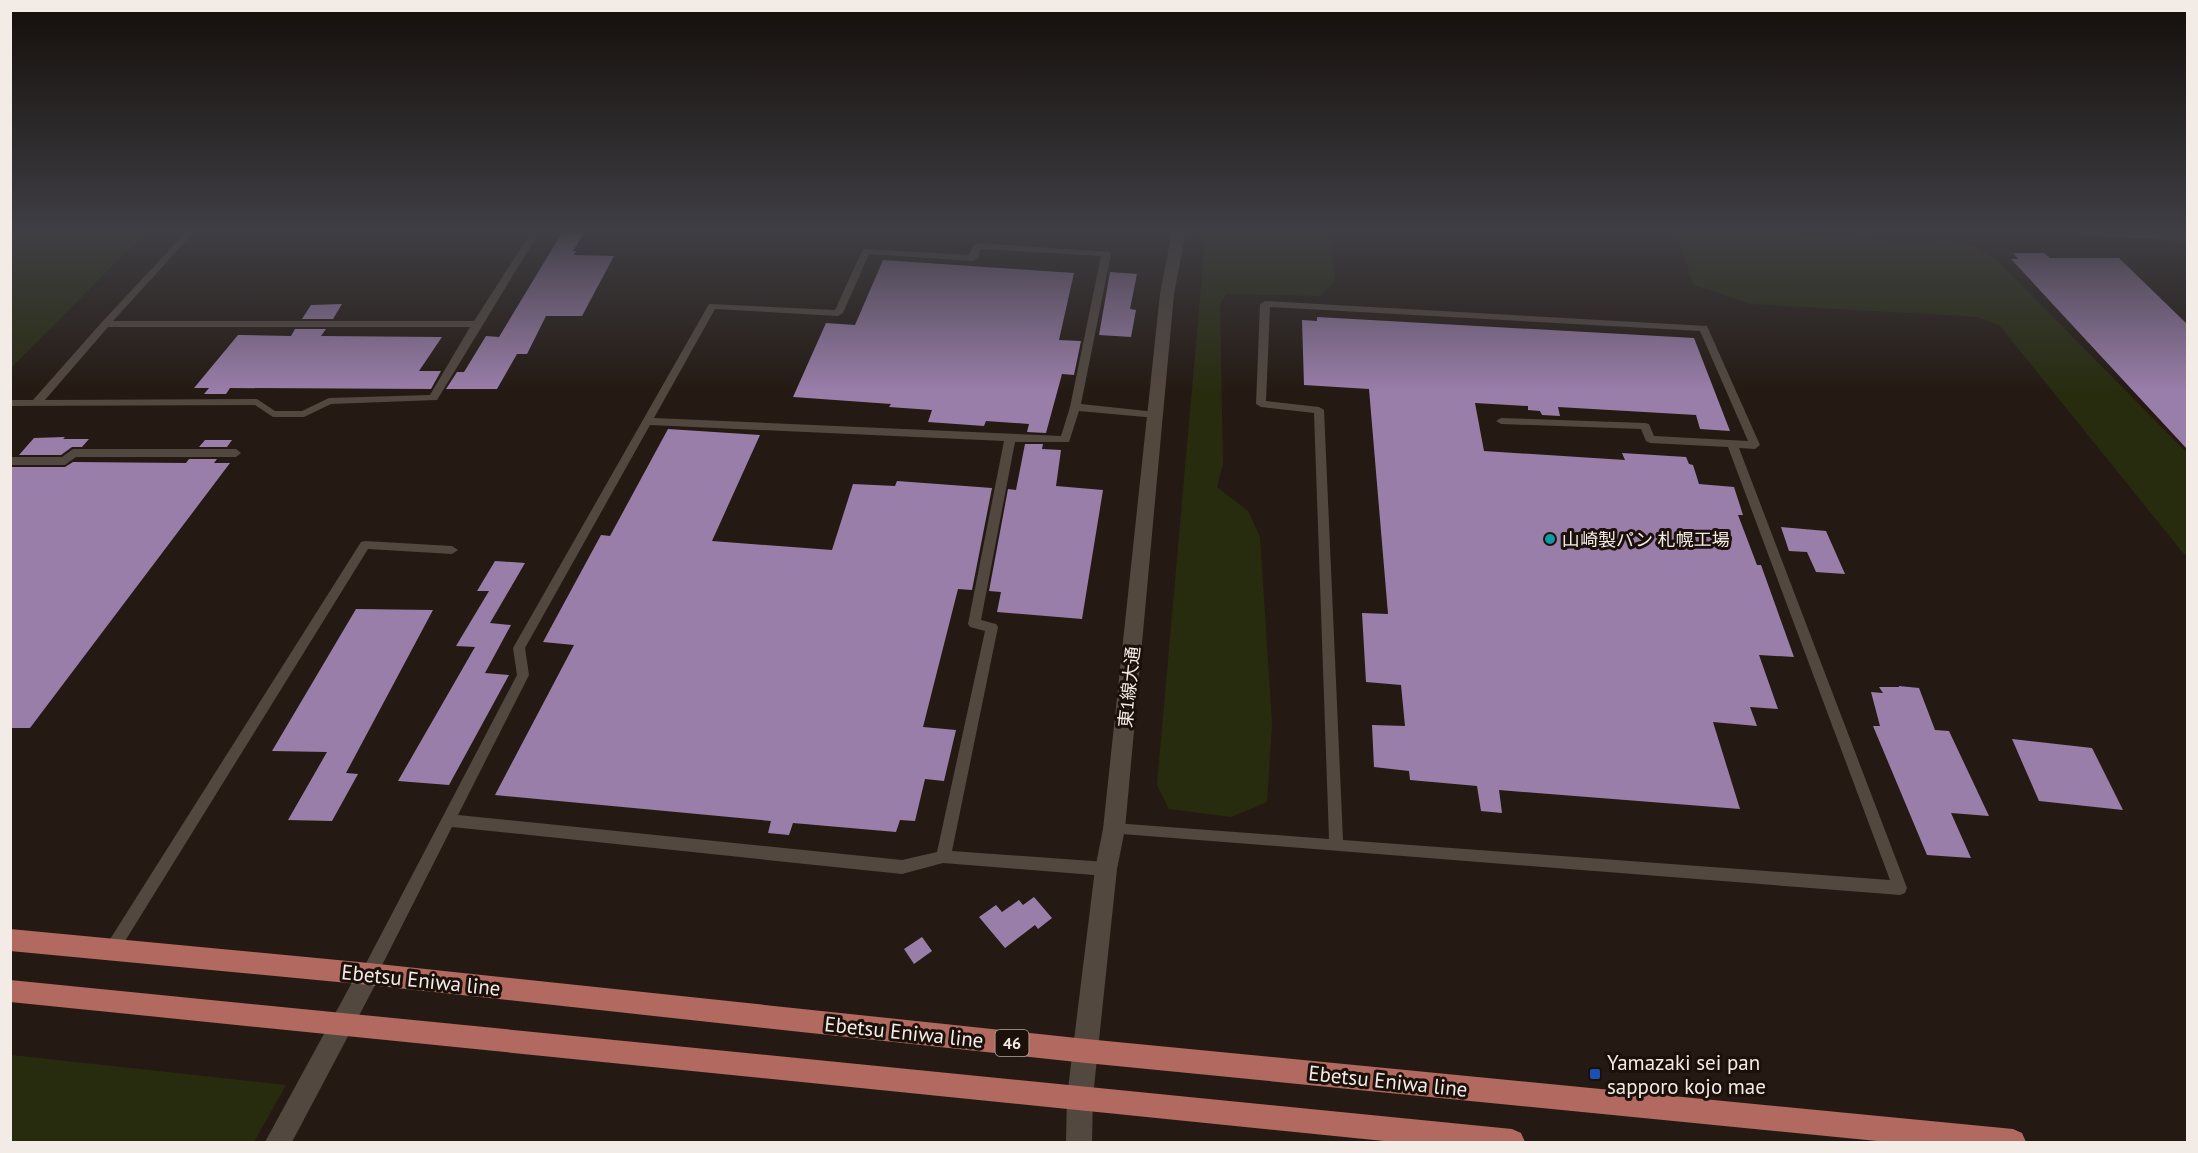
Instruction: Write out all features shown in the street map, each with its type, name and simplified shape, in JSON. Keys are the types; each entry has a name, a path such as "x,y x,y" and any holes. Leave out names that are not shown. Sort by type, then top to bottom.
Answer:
{"main road":[{"name":"Ebetsu Eniwa line","path":"10,939 369,974 1086,1051 2013,1143"},
{"path":"10,991 1080,1097 1512,1143"}],"street":[{"name":"東1線大通","path":"1079,1143 1080,1097 1106,869 1114,829 1169,285"},
{"path":"278,1143 369,974"}],"lane":[{"path":"36,403 141,285"},
{"path":"10,403 257,402 273,414 304,414 329,401 433,398 502,285"},
{"path":"369,974 524,675 519,648 712,306 838,313 851,285"},
{"path":"647,421 1065,440 1075,407 1100,285"},
{"path":"1336,846 1319,411 1261,404 1265,304 1704,328 1755,445 1650,439 1645,426 1501,421"},
{"path":"105,324 477,324"},
{"path":"1075,407 1156,415"},
{"path":"943,857 992,627 974,624 1010,438"},
{"path":"1114,829 1900,888 1732,444"},
{"path":"10,461 65,461 74,453 236,453"},
{"path":"112,949 365,544 452,550"},
{"path":"447,820 902,867 943,857 1106,869"}],"green space":[{"path":"10,285 94,285 11,368"},
{"path":"1201,285 1331,285 1320,296 1226,294 1220,304 1223,464 1217,487 1248,511 1260,537 1272,724 1267,802 1231,817 1169,809 1157,785"},
{"path":"1694,285 2021,285 2187,453 2187,555 1999,325 1977,317 1751,304"},
{"path":"11,1055 286,1085 254,1142 11,1142"}],"building":[{"path":"531,285 599,285 582,316 546,316 527,354 517,354 497,389 446,389 457,372 464,372 486,336 499,337"},
{"path":"872,285 1071,285 1059,340 1081,341 1074,375 1062,374 1046,433 1027,432 1029,424 986,421 984,426 928,422 932,410 889,407 891,404 793,397 826,323 855,325"},
{"path":"1108,285 1135,285 1130,309 1136,310 1131,337 1099,335"},
{"path":"2035,285 2147,285 2187,324 2187,449"},
{"path":"342,304 333,319 302,319 311,305"},
{"name":"山崎製パン 札幌工場","path":"1317,317 1694,338 1730,431 1700,429 1696,415 1558,407 1560,416 1542,415 1540,411 1528,410 1528,406 1475,403 1484,451 1625,460 1622,453 1686,457 1689,464 1693,465 1699,484 1734,487 1743,515 1738,515 1757,565 1761,565 1794,657 1759,655 1778,709 1750,707 1757,726 1713,722 1740,809 1499,790 1502,813 1481,811 1477,786 1410,780 1409,771 1374,767 1372,725 1405,726 1401,685 1366,682 1362,613 1388,614 1369,389 1304,385 1302,320 1317,321"},
{"path":"295,329 326,329 321,336 442,337 419,371 441,371 431,389 230,388 226,394 204,394 209,388 194,388 238,335 291,336"},
{"path":"668,429 760,435 712,541 832,550 853,484 895,486 897,481 992,488 972,590 958,589 923,727 956,730 944,781 925,779 915,821 900,820 896,832 793,823 789,835 768,833 771,821 495,795 574,645 543,642 601,535 610,536"},
{"path":"65,437 63,439 89,439 82,447 72,447 61,455 19,455 34,438"},
{"path":"205,440 232,440 227,447 199,447"},
{"path":"1025,444 1043,444 1042,449 1061,450 1056,486 1103,490 1082,619 997,612 1001,592 989,591 1008,489 1016,490"},
{"path":"189,459 217,459 214,463 230,463 30,728 10,728 10,467 65,467 73,462 186,463"},
{"path":"1781,527 1826,531 1845,574 1816,572 1807,552 1789,551"},
{"path":"495,561 525,563 490,623 511,625 485,673 509,675 449,785 398,781 475,647 456,646 489,591 477,591"},
{"path":"356,609 433,610 346,773 358,774 332,821 288,820 327,752 272,751"},
{"path":"1879,687 1919,688 1935,730 1949,731 1989,816 1951,813 1971,858 1927,855 1873,726 1880,726 1871,692 1883,693"},
{"path":"2012,739 2092,748 2123,810 2039,801"},
{"path":"1034,897 1052,918 1038,929 1035,925 1005,948 979,917 996,905 1002,912 1019,900 1023,905"},
{"path":"922,937 932,951 914,964 904,949"}],"place":[{"name":"山崎製パン 札幌工場","path":"1550,539"},
{"name":"Yamazaki sei pan sapporo kojo mae","path":"1595,1074"}]}
